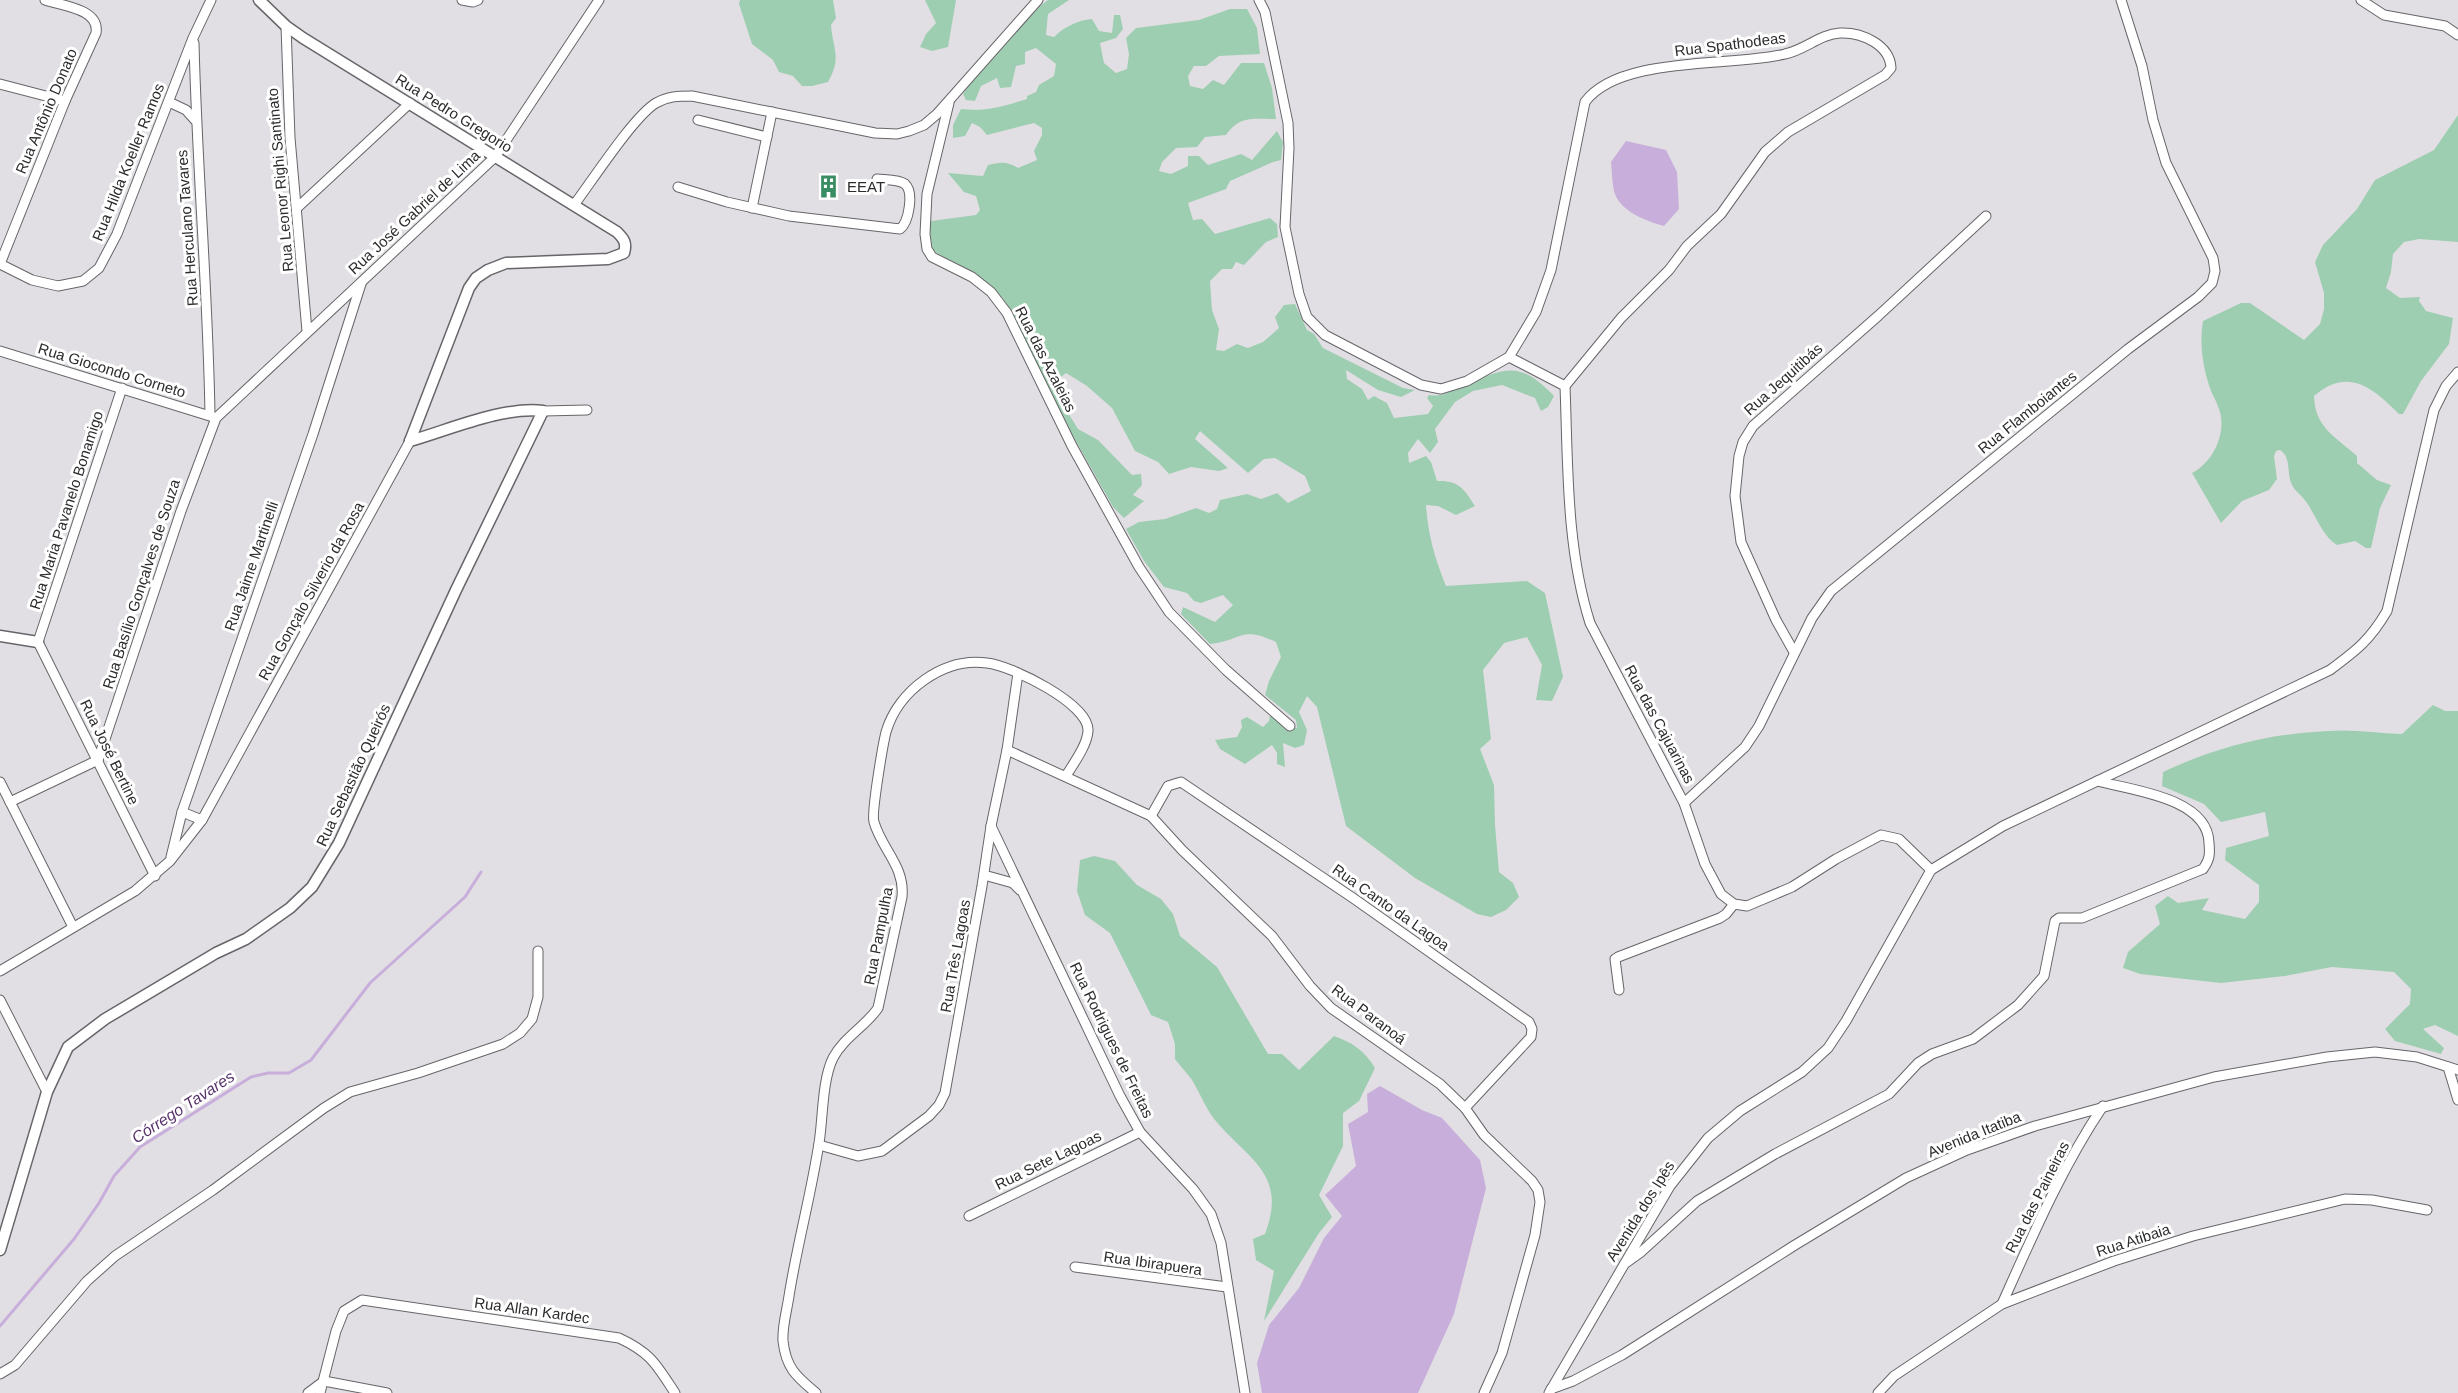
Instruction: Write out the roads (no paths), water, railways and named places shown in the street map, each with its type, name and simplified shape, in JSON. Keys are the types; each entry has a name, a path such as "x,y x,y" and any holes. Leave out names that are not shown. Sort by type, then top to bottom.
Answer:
{"street":[{"name":"Rua Antônio Donato","path":"0,264 65,101 96,33 97,24 94,18 87,13 45,0"},
{"name":"Rua Hilda Koeller Ramos","path":"0,264 32,280 58,286 83,281 99,268 117,234 193,38 211,0"},
{"name":"Rua Pedro Gregorio","path":"259,0 286,26 617,232 624,240 626,247 624,253"},
{"path":"462,0 472,2 478,0"},
{"name":"Rua José Gabriel de Lima","path":"213,416 362,282 495,157 599,0"},
{"name":"Rua das Azaleias","path":"1038,0 949,103 927,194 925,234 927,249 932,257 972,277 991,292 1007,313 1072,446 1139,567 1169,612 1226,670 1290,726"},
{"path":"1259,0 1265,12 1288,123 1285,226 1299,294 1307,317 1325,335 1421,385 1441,389 1467,381 1509,357 1565,386"},
{"name":"Rua Flamboiantes","path":"1684,804 1745,747 1759,726 1812,618 1831,591 2128,348 2198,297 2212,283 2215,271 2213,258 2166,163 2153,120 2142,66 2121,0"},
{"path":"2361,0 2384,15 2445,26 2458,35"},
{"name":"Rua Leonor Righi Santinato","path":"286,26 291,138 307,331"},
{"name":"Rua Spathodeas","path":"1509,357 1536,312 1551,270 1585,102 1592,93 1630,75 1661,68 1785,55 1824,36 1842,33 1870,39 1884,50 1890,59 1891,68 1885,75 1788,132 1765,152 1721,214 1687,246 1669,270 1621,318 1565,386"},
{"name":"Rua Herculano Tavares","path":"193,38 195,120 213,416"},
{"path":"0,84 65,101"},
{"path":"574,205 642,114 658,102 674,96 692,96 875,133 897,134 924,125 949,103"},
{"path":"169,102 186,110 195,120"},
{"path":"298,207 410,103"},
{"path":"752,208 772,112"},
{"path":"698,120 767,136"},
{"path":"678,187 789,216 900,229 908,220 908,188 900,182 877,179"},
{"name":"Rua Jequitibás","path":"1794,652 1776,620 1741,542 1735,496 1743,442 1753,426 1878,316 1986,216"},
{"name":"Rua Gonçalo Silverio da Rosa","path":"0,971 135,891 170,861 202,820 410,441 445,346 469,288 477,278 488,270 506,263 608,259 624,253"},
{"name":"Rua Jaime Martinelli","path":"170,861 182,812 313,434 362,282"},
{"name":"Rua Giocondo Corneto","path":"0,351 213,416"},
{"path":"1619,990 1614,967 1617,957 1720,918 1734,904 1747,906 1792,887 1836,859 1881,835 1899,839 1931,870 2003,826 2330,670 2360,648 2375,632 2387,610 2434,410 2446,386 2458,372"},
{"name":"Rua das Cajuarinas","path":"1565,386 1569,501 1580,591 1590,622 1684,804 1705,864 1721,894 1734,904"},
{"name":"Rua Maria Pavanelo Bonamigo","path":"38,642 122,388"},
{"path":"410,441 486,418 529,409 587,410"},
{"name":"Rua Sebastião Queirós","path":"0,1250 47,1092 68,1047 87,1031 206,959 246,939 290,908 312,887 339,843 456,590 543,411"},
{"name":"Rua Basílio Gonçalves de Souza","path":"99,760 213,416"},
{"path":"0,636 38,642"},
{"name":"Rua José Bertine","path":"38,642 99,760 154,876"},
{"name":"Rua Pampulha","path":"816,1393 794,1374 786,1357 783,1338 793,1274 819,1145 832,1060 839,1048 870,1019 878,1008 902,897 904,883 888,849 879,836 873,819 886,732 905,697 938,671 964,662 988,663 1018,673 1056,694 1077,710 1085,720 1089,730 1066,776"},
{"name":"Rua Três Lagoas","path":"819,1145 858,1156 882,1151 929,1116 939,1105 945,1093 991,826 1007,750 1018,673"},
{"name":"Rua Paranoá","path":"1007,750 1151,816 1182,850 1272,936 1310,986 1331,1008 1440,1084 1465,1108 1484,1135 1532,1181 1538,1190 1540,1202 1535,1235 1502,1353 1484,1393"},
{"path":"10,802 99,760"},
{"path":"1623,1264 1641,1252 1697,1201 1775,1155 1889,1094 1918,1063 1932,1054 1972,1039 2018,1005 2044,976 2055,921 2082,918 2202,869 2210,859 2209,834 2199,817 2186,807 2153,795 2097,781"},
{"name":"Rua Canto da Lagoa","path":"1151,816 1168,786 1181,782 1353,898 1529,1022 1532,1029 1531,1037 1465,1108"},
{"path":"1,784 73,927"},
{"path":"182,812 202,820"},
{"name":"Rua Rodrigues de Freitas","path":"991,826 1120,1096 1140,1132 1193,1189 1211,1214 1221,1243 1245,1393"},
{"name":"Avenida dos Ipês","path":"1550,1391 1670,1186 1708,1138 1740,1111 1802,1072 1828,1048 1846,1021 1931,870"},
{"path":"984,875 1013,883 1023,894"},
{"path":"0,1374 15,1365 80,1289 115,1256 213,1190 324,1108 350,1092 439,1066 503,1044 520,1033 532,1019 538,997 538,951"},
{"path":"0,1000 47,1092"},
{"name":"Avenida Itatiba","path":"1550,1391 1573,1382 1612,1360 1906,1178 1977,1147 2035,1126 2214,1077 2327,1057 2375,1052 2417,1057 2458,1070"},
{"path":"2448,1067 2458,1100"},
{"name":"Rua das Paineiras","path":"2002,1304 2030,1241 2081,1141 2103,1106"},
{"name":"Rua Sete Lagoas","path":"969,1216 1140,1132"},
{"name":"Rua Atibaia","path":"1878,1393 1894,1376 2002,1304 2114,1261 2193,1236 2345,1199 2372,1200 2427,1210"},
{"name":"Rua Ibirapuera","path":"1075,1267 1227,1287"},
{"name":"Rua Allan Kardec","path":"324,1382 336,1331 344,1311 362,1300 618,1338 639,1347 653,1360 675,1393"},
{"path":"320,1393 324,1382"},
{"path":"308,1393 324,1382 387,1393"}],"waterway":[{"name":"Córrego Tavares","path":"0,1326 74,1239 99,1203 114,1176 140,1147 251,1077 268,1073 289,1073 311,1060 370,983 465,897 481,872"}],"place":[{"name":"EEAT","path":"829,186"}]}
